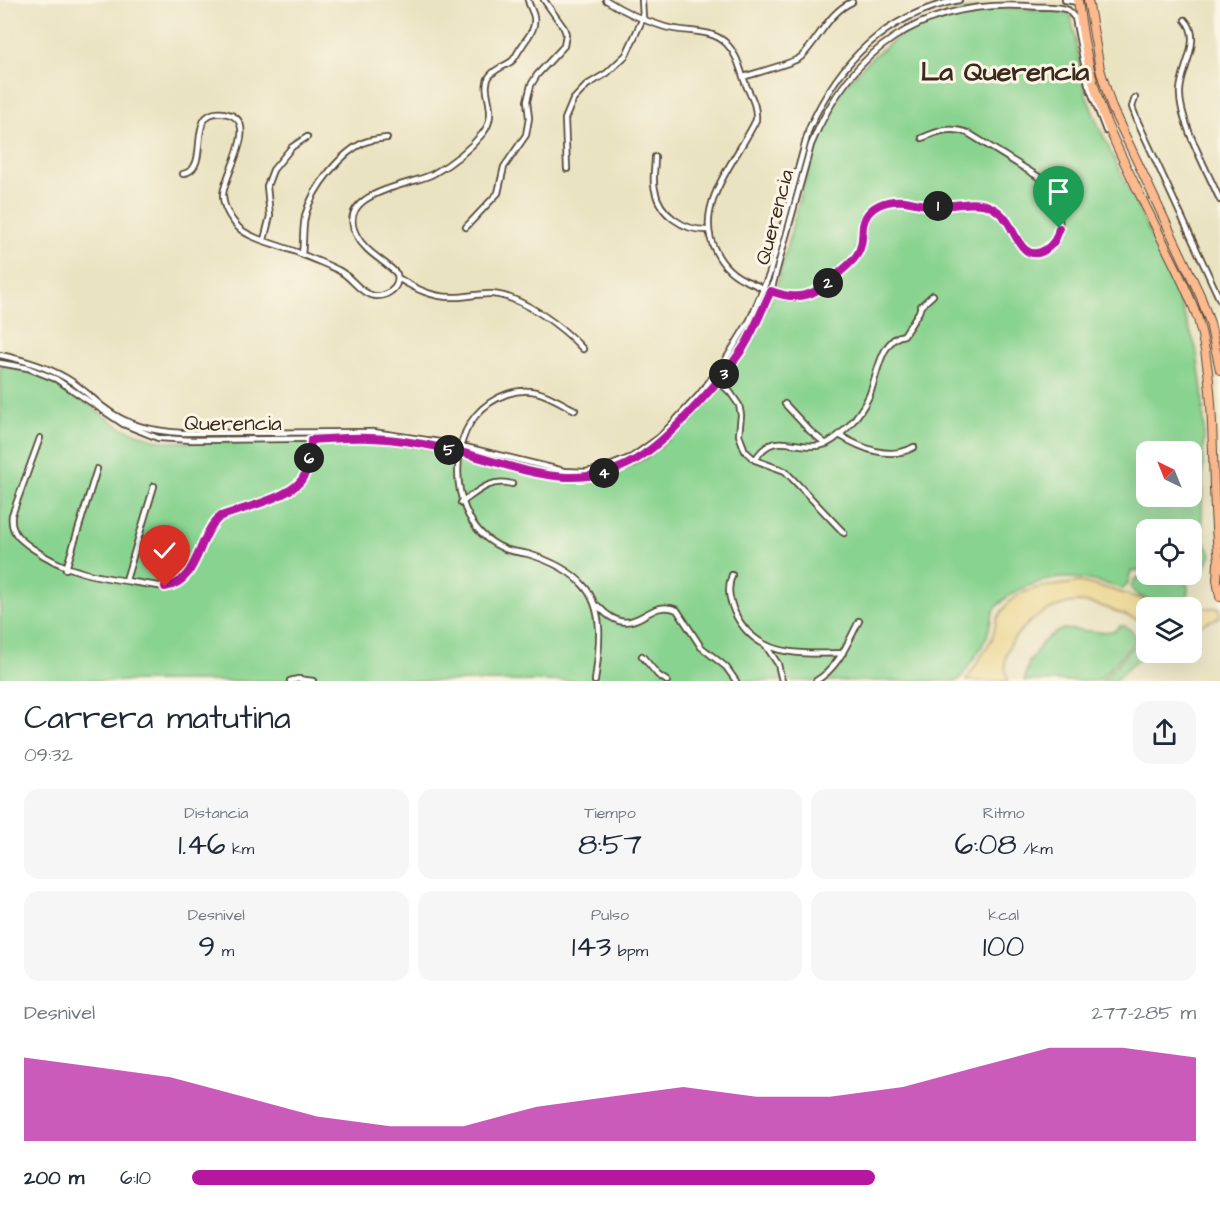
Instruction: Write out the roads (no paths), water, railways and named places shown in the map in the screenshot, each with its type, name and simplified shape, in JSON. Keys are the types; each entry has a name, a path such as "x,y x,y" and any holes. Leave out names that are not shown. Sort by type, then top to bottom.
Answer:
{"highway":[{"path":"1088,0 1103,82 1130,150"},
{"path":"1078,1 1086,12 1096,65 1109,107 1200,295 1210,324 1220,370"},
{"path":"1078,1 1093,81 1103,114 1185,287 1201,331 1211,385 1214,418 1216,522 1220,568"},
{"path":"1219,559 1217,580 1220,597"}],"street":[{"path":"528,0 534,18 534,28 511,61 489,76 486,87 491,105 489,121 482,135 443,168 415,182 404,183 368,197 354,213 353,226 364,247 393,269 398,278 416,289 442,297 488,294 502,296 542,314 564,330 583,349"},
{"path":"466,227 498,193 504,167 526,135 529,118 527,101 531,85 537,75 564,46 566,34 564,28 543,0"},
{"path":"606,0 643,18 681,31 702,32 719,38 726,43 735,56 755,104 756,120 712,200 708,230 712,245 725,266 743,280 785,297 802,297 815,292 830,282 859,252 863,225 872,209 893,200 935,206 985,204 1000,212 1007,221 1017,243 1031,252 1041,252 1057,239 1059,228 1056,208 1050,187 1042,179 958,129 944,130 922,138"},
{"path":"567,169 565,119 573,100 587,85 607,73 626,55 643,18 642,0"},
{"name":"Querencia","path":"0,363 28,368 56,379 124,423 158,438 311,440 378,438 459,452 550,476 586,477 620,468 644,456 664,440 719,381 752,331 771,291 809,129 828,90 844,68 888,28 915,12 959,0"},
{"path":"1065,0 1078,1"},
{"path":"743,77 801,57 842,6 852,2"},
{"path":"944,3 948,12"},
{"name":"Querencia","path":"0,355 41,365 67,378 124,423 150,430 182,433 374,432 461,446 553,470 578,472 602,469 632,457 660,437 714,377 738,342 764,288 817,131 836,96 852,73 872,52 894,35 948,12 978,5 1024,3 1064,8 1074,15 1091,93 1105,129 1122,156"},
{"path":"1185,20 1191,26 1193,37 1181,82 1180,100 1192,135 1220,200"},
{"path":"1135,98 1132,107 1137,120 1220,300"},
{"path":"183,174 191,171 195,165 201,125 206,119 218,113 234,117 240,124 242,137 225,186 224,202 231,219 242,231 338,270 364,292 374,296 388,294 396,285 398,278"},
{"path":"264,240 270,216 267,186 273,170 292,147 307,137"},
{"path":"303,254 306,213 322,182 334,166 362,143 387,138"},
{"path":"655,157 654,188 663,210 688,227 708,230"},
{"path":"752,331 754,320 765,298 764,288"},
{"path":"755,460 759,452 771,443 809,446 826,444 839,435 857,415 868,398 888,345 897,336 904,335 921,306 933,295"},
{"path":"719,381 718,375 734,353 738,342"},
{"path":"714,377 730,392 739,405 741,444 755,460 785,471 844,533"},
{"path":"575,410 532,389 515,391 498,397 476,414 467,427 459,452 461,503 469,517 483,536 506,549 549,562 569,572 584,585 596,604 609,617 622,622 637,620 659,607 665,606 677,610 701,647 726,667 736,681"},
{"path":"785,404 810,432 826,444"},
{"path":"40,438 12,515 11,525 15,533 26,544 66,569 93,576 165,587 185,578 213,522 221,516 289,492 299,484 308,467 311,431"},
{"path":"839,435 851,442 883,453 904,453 914,447"},
{"path":"66,569 97,468"},
{"path":"461,503 492,483 512,484"},
{"path":"126,580 154,486"},
{"path":"732,575 728,585 736,616 751,634 766,646 778,664 782,681"},
{"path":"595,681 599,627 596,604"},
{"path":"816,681 832,669 859,621"},
{"path":"766,646 795,653 843,653"},
{"path":"642,656 658,675 667,681"},
{"path":"290,681 298,679 313,681"}],"district":[{"name":"La Querencia","path":"1005,71"}]}
